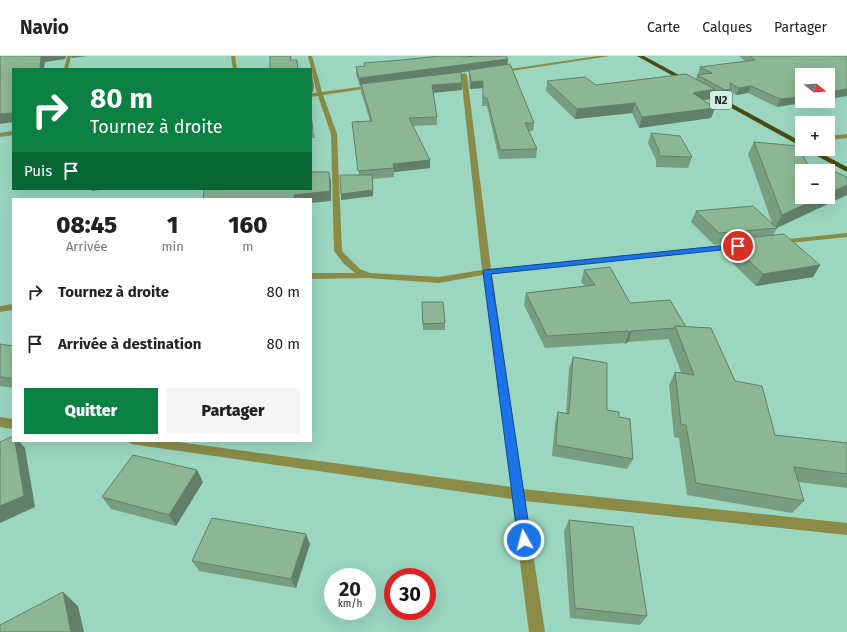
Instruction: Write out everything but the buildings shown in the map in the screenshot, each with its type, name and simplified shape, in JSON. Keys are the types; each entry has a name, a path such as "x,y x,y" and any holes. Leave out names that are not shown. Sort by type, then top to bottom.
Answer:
{"highway":[{"name":"N2","path":"640,56 795,140"},
{"path":"821,156 847,170"}],"street":[{"path":"66,68 69,56"},
{"path":"233,56 235,68"},
{"path":"310,56 320,94 334,134 338,251 357,271 368,276"},
{"path":"494,71 608,56"},
{"path":"464,75 487,272 537,632"},
{"path":"312,95 380,86"},
{"path":"0,135 12,133"},
{"path":"835,137 847,136"},
{"path":"769,243 847,235"},
{"path":"312,276 368,276 439,280 487,272 745,245"},
{"path":"0,309 12,307"},
{"path":"0,422 12,424"},
{"path":"142,442 518,494 847,529"}],"route":[{"path":"524,540 487,272 738,246"}]}
